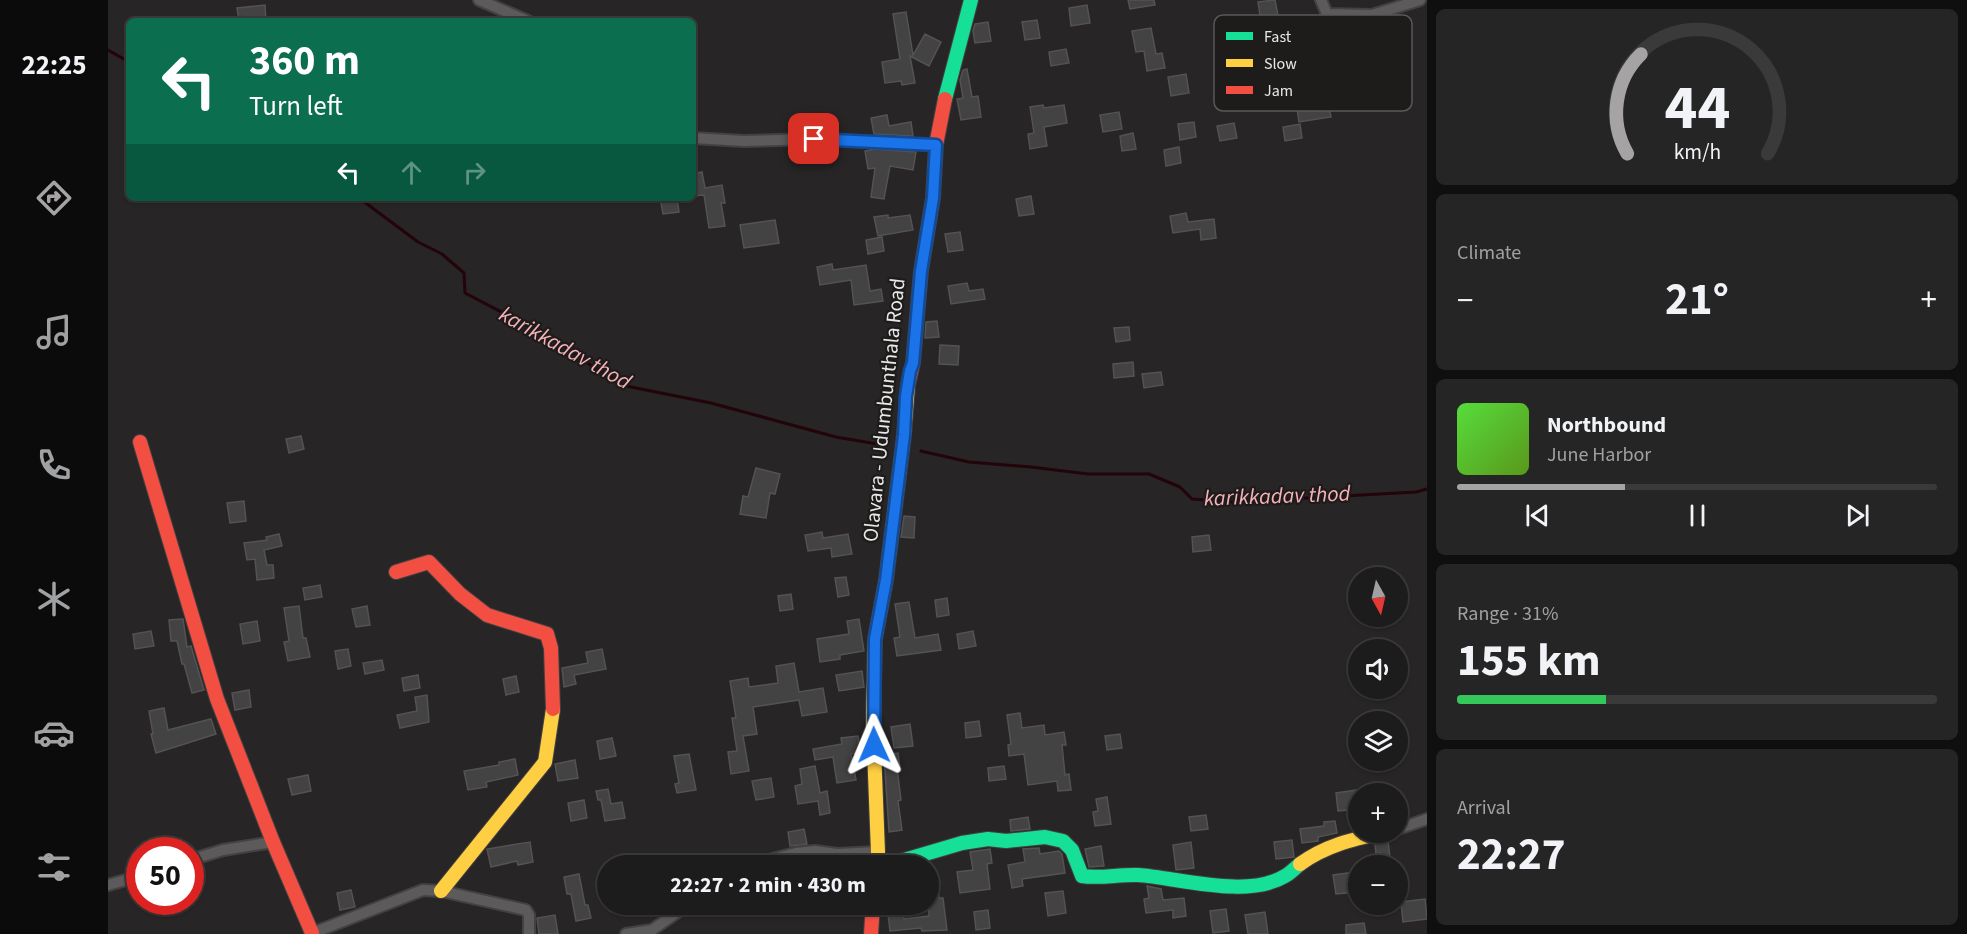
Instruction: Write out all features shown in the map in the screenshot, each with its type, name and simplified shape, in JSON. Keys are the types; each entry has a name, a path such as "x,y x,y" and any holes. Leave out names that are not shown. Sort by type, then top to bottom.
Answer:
{"street":[{"path":"479,0 521,18"},
{"name":"Olavara - Udumbunthala Road","path":"877,855 873,723 875,639 886,580 904,435 906,396 913,363 921,271 933,198 936,145 941,114 971,0"},
{"path":"1321,0 1327,14 1372,15 1420,0"},
{"path":"696,138 744,141 814,139 936,145"},
{"path":"140,442 218,699 311,934 423,890 441,891 526,910 529,915 529,934"},
{"path":"396,572 429,562 476,608 497,619 538,629 547,634 551,648 554,704 545,762 441,891"},
{"path":"1408,826 1427,819"},
{"path":"921,855 962,843 988,839 1006,841 1046,837 1063,841 1072,850 1082,876 1095,878 1137,875 1188,883 1250,887 1284,878 1310,856 1348,841"},
{"path":"204,856 223,850 273,842"},
{"path":"788,855 815,851 845,855"},
{"path":"108,885 126,880"},
{"path":"626,934 652,930 673,915"},
{"path":"872,934 873,915"}],"building":[{"path":"1128,0 1154,0 1155,5 1130,9"},
{"path":"1275,0 1278,15 1260,15 1258,2"},
{"path":"265,5 266,18 239,18 237,8"},
{"path":"1087,5 1090,23 1071,26 1069,8"},
{"path":"906,12 913,55 925,34 941,42 929,66 910,56 915,83 902,85 901,81 885,83 882,62 900,59 893,14"},
{"path":"1037,20 1040,38 1025,40 1022,22"},
{"path":"988,22 991,41 975,43 973,31 975,24"},
{"path":"1151,28 1156,54 1162,53 1165,68 1147,71 1144,51 1136,52 1132,31"},
{"path":"1066,49 1069,63 1051,66 1049,52"},
{"path":"967,69 972,97 978,96 981,117 961,120 957,99 963,98 960,80 963,70"},
{"path":"1186,74 1189,93 1171,96 1168,77"},
{"path":"1043,105 1044,108 1064,105 1067,123 1044,127 1047,146 1030,149 1028,134 1034,133 1030,107"},
{"path":"1297,111 1330,111 1331,117 1299,122"},
{"path":"1119,112 1122,129 1103,132 1100,115"},
{"path":"887,115 889,126 911,122 913,136 874,134 871,118"},
{"path":"1194,122 1196,137 1180,140 1178,124"},
{"path":"1234,123 1237,138 1220,141 1217,126"},
{"path":"1300,124 1302,138 1285,141 1283,127"},
{"path":"1133,133 1136,149 1122,151 1120,136"},
{"path":"1179,147 1181,163 1166,166 1164,150"},
{"path":"874,149 916,152 913,170 890,166 884,199 871,197 875,168 868,169 865,151"},
{"path":"702,172 705,188 722,185 725,203 721,203 725,226 709,228 704,195 696,196 696,173"},
{"path":"1031,196 1034,214 1019,216 1016,199"},
{"path":"661,201 677,201 679,212 663,214"},
{"path":"1186,213 1188,222 1214,219 1216,238 1201,240 1200,229 1173,233 1170,216"},
{"path":"888,215 888,218 910,215 913,230 878,236 874,217"},
{"path":"775,220 779,243 744,248 740,225"},
{"path":"960,232 963,250 948,252 945,234"},
{"path":"882,237 884,251 868,254 866,240"},
{"path":"832,264 833,270 866,265 870,291 881,289 883,301 854,305 851,280 820,285 817,267"},
{"path":"967,283 969,291 983,289 985,299 951,304 948,286"},
{"path":"937,321 939,337 925,338 926,322"},
{"path":"1129,327 1130,340 1116,342 1114,328"},
{"path":"940,345 959,346 958,365 939,364"},
{"path":"1133,362 1134,376 1114,378 1113,364"},
{"path":"1161,372 1163,385 1144,388 1142,374"},
{"path":"301,436 304,449 289,453 286,439"},
{"path":"756,468 780,474 775,494 770,493 766,518 740,514 743,496 748,497"},
{"path":"244,501 246,521 230,523 227,503"},
{"path":"904,516 915,517 914,538 901,537"},
{"path":"822,532 823,538 848,534 852,554 832,557 831,548 808,551 805,535"},
{"path":"279,534 282,546 264,550 267,565 273,565 274,578 257,580 255,559 247,560 244,543 267,540 266,537"},
{"path":"1209,535 1211,550 1193,552 1192,537"},
{"path":"846,577 849,595 838,597 835,578"},
{"path":"320,585 322,597 305,600 303,588"},
{"path":"791,594 793,609 780,611 778,596"},
{"path":"947,598 949,615 937,617 935,600"},
{"path":"909,602 915,638 938,634 941,650 897,656 894,638 900,637 895,604"},
{"path":"299,606 303,638 306,638 310,657 288,661 284,642 289,641 284,608"},
{"path":"367,606 370,625 356,627 352,609"},
{"path":"183,619 187,647 191,646 204,690 192,693 177,641 171,641 169,620"},
{"path":"859,619 864,651 840,655 840,659 820,662 817,639 849,634 847,621"},
{"path":"257,621 260,641 243,644 240,624"},
{"path":"151,631 154,646 135,649 133,634"},
{"path":"973,631 976,646 959,649 957,634"},
{"path":"348,649 351,666 338,669 335,651"},
{"path":"602,649 606,669 574,675 576,684 564,687 562,668 588,663 586,652"},
{"path":"382,660 384,670 365,674 363,663"},
{"path":"794,663 799,692 823,688 827,712 802,716 799,700 753,707 757,734 743,736 749,771 731,774 728,752 737,751 732,718 736,718 730,681 748,678 749,687 778,683 776,666"},
{"path":"862,671 864,687 839,691 836,675"},
{"path":"418,675 420,688 404,691 402,678"},
{"path":"516,676 519,692 506,695 503,679"},
{"path":"249,690 251,707 235,710 232,693"},
{"path":"427,695 429,722 400,728 397,715 417,711 415,697"},
{"path":"164,708 168,730 211,719 216,734 156,753 151,734 153,734 149,711"},
{"path":"1020,713 1022,728 1044,725 1045,735 1064,732 1066,745 1062,745 1065,775 1069,774 1071,790 1058,791 1057,781 1028,785 1024,754 1009,756 1008,745 1011,744 1007,715"},
{"path":"979,721 981,736 966,738 965,723"},
{"path":"910,724 913,746 894,748 891,727"},
{"path":"1120,734 1122,748 1107,750 1105,736"},
{"path":"858,736 861,752 851,754 856,780 837,783 833,757 815,760 813,749 842,744 841,738"},
{"path":"612,738 616,756 600,759 597,741"},
{"path":"898,753 900,768 897,768 901,800 898,801 902,830 889,832 884,755"},
{"path":"689,754 696,790 677,793 675,784 679,783 674,756"},
{"path":"515,759 518,775 486,782 487,787 468,790 464,771 499,765 499,762"},
{"path":"575,760 578,778 558,781 555,764"},
{"path":"815,766 820,793 827,791 830,813 820,815 818,801 798,804 795,786 802,784 800,769"},
{"path":"1004,766 1006,779 989,781 988,768"},
{"path":"308,775 311,791 292,795 288,779"},
{"path":"771,778 774,797 756,800 752,781"},
{"path":"608,789 611,804 622,802 625,818 605,821 601,800 598,800 596,791"},
{"path":"1348,791 1348,810 1338,811 1336,793"},
{"path":"1107,797 1111,824 1095,826 1093,812 1098,811 1096,799"},
{"path":"584,800 587,818 571,821 568,803"},
{"path":"1206,815 1208,829 1191,831 1189,817"},
{"path":"1028,817 1030,829 1011,831 1010,820"},
{"path":"1335,821 1337,833 1318,837 1318,841 1302,843 1300,829 1324,826 1324,822"},
{"path":"804,829 807,844 790,846 788,832"},
{"path":"1292,840 1294,857 1276,859 1274,842"},
{"path":"530,842 533,862 518,865 517,861 491,867 487,849"},
{"path":"1191,842 1194,868 1176,870 1173,845"},
{"path":"1388,843 1390,855 1376,854 1375,844"},
{"path":"1101,846 1104,866 1089,867 1085,849"},
{"path":"1039,848 1040,854 1059,851 1062,854 1065,873 1022,879 1023,886 1012,888 1008,865 1025,862 1023,849"},
{"path":"990,849 992,863 987,864 990,889 960,893 957,872 973,870 970,852"},
{"path":"1348,873 1348,893 1336,894 1333,875"},
{"path":"579,874 585,905 588,905 591,918 576,921 571,894 567,894 564,877"},
{"path":"1147,886 1161,889 1163,900 1184,898 1186,916 1173,918 1173,910 1146,913 1144,899 1149,898"},
{"path":"351,890 355,907 340,910 337,893"},
{"path":"1063,891 1066,913 1048,916 1045,893"},
{"path":"939,898 943,898 947,930 922,931 921,928 890,931 888,915 903,915 904,919 939,915"},
{"path":"1425,899 1427,919 1403,922 1402,915 1408,915 1408,901"},
{"path":"1226,909 1229,931 1213,933 1210,911"},
{"path":"988,910 990,928 976,930 974,912"},
{"path":"1265,912 1268,934 1248,934 1245,915"},
{"path":"555,915 558,934 539,934 537,918"},
{"path":"1364,923 1366,934 1346,934 1346,925"}],"waterway":[{"name":"karikkadav thod","path":"108,50 126,60"},
{"name":"karikkadav thod","path":"363,201 418,242 442,254 464,273 465,293 559,342 589,364 626,386 711,403 836,437 883,445"},
{"name":"karikkadav thod","path":"921,451 969,462 1088,474 1149,474 1180,487 1192,499 1235,502 1416,492 1427,489"}],"traffic: fast":[{"path":"945,99 971,0"},
{"path":"921,855 962,843 988,839 1006,841 1045,837 1063,841 1072,850 1082,876 1138,875 1233,887 1269,883 1285,876 1300,864"}],"traffic: slow":[{"path":"878,855 873,723 875,639 886,580 908,385"},
{"path":"441,891 545,762 553,709"},
{"path":"1300,864 1330,847 1348,841"}],"traffic: jam":[{"path":"908,385 913,363 921,271 933,198 936,145 945,99"},
{"path":"140,442 217,699 273,842 312,933"},
{"path":"396,572 429,562 460,594 487,615 547,634 551,648 553,709"},
{"path":"871,934 872,915"}],"route":[{"path":"814,139 936,145 933,198 921,271 918,328 906,396 904,435 886,580 875,639 874,745"}]}
